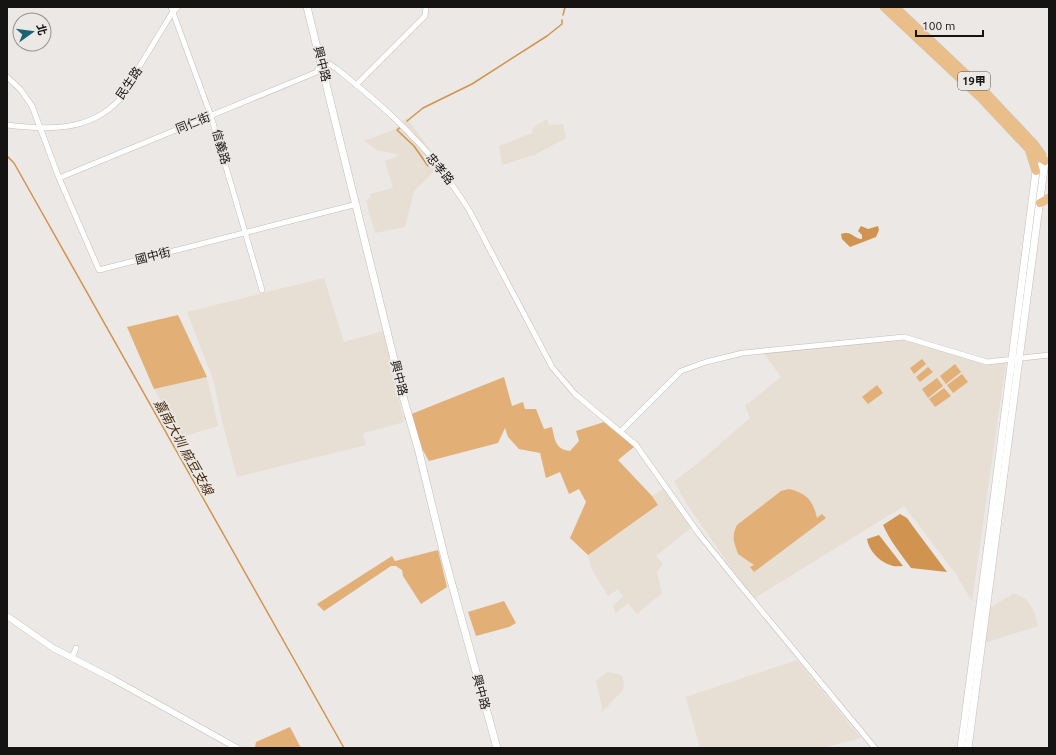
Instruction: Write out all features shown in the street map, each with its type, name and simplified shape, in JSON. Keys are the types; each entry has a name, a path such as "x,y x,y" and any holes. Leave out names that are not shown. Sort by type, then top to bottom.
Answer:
{"main road":[{"name":"興中路","path":"307,7 445,559 497,748"},
{"name":"19甲","path":"884,7 981,98 1029,149 1047,162"},
{"name":"19甲","path":"895,7 986,93 1034,144 1047,162"},
{"path":"968,748 993,564 1036,171 1029,149"},
{"path":"1036,171 1047,162"},
{"path":"961,748 1015,358 1047,162"},
{"path":"1040,203 1049,198"}],"street":[{"name":"信義路","path":"171,7 211,116 262,290"},
{"name":"民生路","path":"7,125 54,129 74,126 108,110 119,100 172,13 178,7"},
{"path":"356,85 425,16 426,7"},
{"name":"忠孝路","path":"321,62 328,63 356,85 407,130 440,168 470,210 552,367 575,394 622,431 642,451 699,534 875,748"},
{"name":"同仁街","path":"59,178 317,72 321,62"},
{"name":"國中街","path":"7,77 20,88 32,106 59,178 98,270 357,204"},
{"path":"622,431 681,371 706,362 743,353 904,337 987,362 1049,355"},
{"path":"7,616 38,639 237,748"},
{"path":"72,658 76,648"}],"shaded area":[{"path":"407,118 441,165 414,191 405,227 375,233 366,201 371,197 370,194 393,188 385,161 400,155 377,150 365,141 395,129"},
{"path":"547,119 549,125 563,124 566,138 534,155 502,165 499,146 532,133 535,126"},
{"path":"861,226 868,229 878,226 879,230 876,237 850,247 842,239 841,234 848,233 862,239 862,235 858,231"},
{"path":"324,278 344,342 383,331 404,422 363,433 366,445 237,477 223,425 213,379 187,312"},
{"path":"178,315 207,377 154,389 127,327"},
{"path":"900,338 988,361 1006,362 972,601 956,574 904,506 753,599 686,503 674,481 698,463 750,418 745,406 781,377 763,352"},
{"path":"922,359 926,364 914,374 910,368"},
{"path":"955,364 961,372 946,384 940,376"},
{"path":"928,367 933,372 920,382 916,377"},
{"path":"962,374 968,382 953,393 947,385"},
{"path":"207,377 218,426 182,437 154,389"},
{"path":"504,377 512,406 523,402 525,409 536,409 544,429 552,427 556,443 561,448 570,451 579,441 576,431 604,422 635,446 618,460 652,496 658,505 588,555 570,538 586,502 579,489 569,494 560,472 546,478 540,453 519,449 508,437 505,428 498,443 429,461 404,417"},
{"path":"937,378 943,386 928,398 922,389"},
{"path":"877,385 883,393 868,404 862,397"},
{"path":"944,388 951,396 935,407 929,399"},
{"path":"664,488 691,528 656,556 663,564 657,572 662,593 637,614 628,603 616,613 613,606 623,597 618,589 608,596 591,568 588,555 658,506 652,496"},
{"path":"789,489 808,498 813,506 817,518 822,514 826,518 754,572 750,567 754,565 738,554 734,540 735,529 737,525 781,491"},
{"path":"900,514 907,518 947,572 911,568 892,542 883,525"},
{"path":"879,535 903,566 893,566 886,563 878,558 872,551 867,539"},
{"path":"438,550 447,587 421,604 403,576 402,570 396,566 391,566 324,611 317,604 392,556 395,561"},
{"path":"1014,593 1027,600 1034,611 1038,626 981,644 986,610"},
{"path":"504,601 516,623 509,627 476,636 468,612"},
{"path":"797,660 861,738 823,748 700,748 686,697"},
{"path":"607,672 622,675 624,684 623,690 603,711 596,681"},
{"path":"290,727 301,748 255,748 256,742"}],"waterway":[{"path":"563,15 565,7"},
{"path":"407,121 423,108 472,84 547,36 562,24 562,20"},
{"path":"402,126 397,130 414,146 428,166"},
{"name":"嘉南大圳 麻豆支線","path":"7,156 14,163 344,748"}]}
